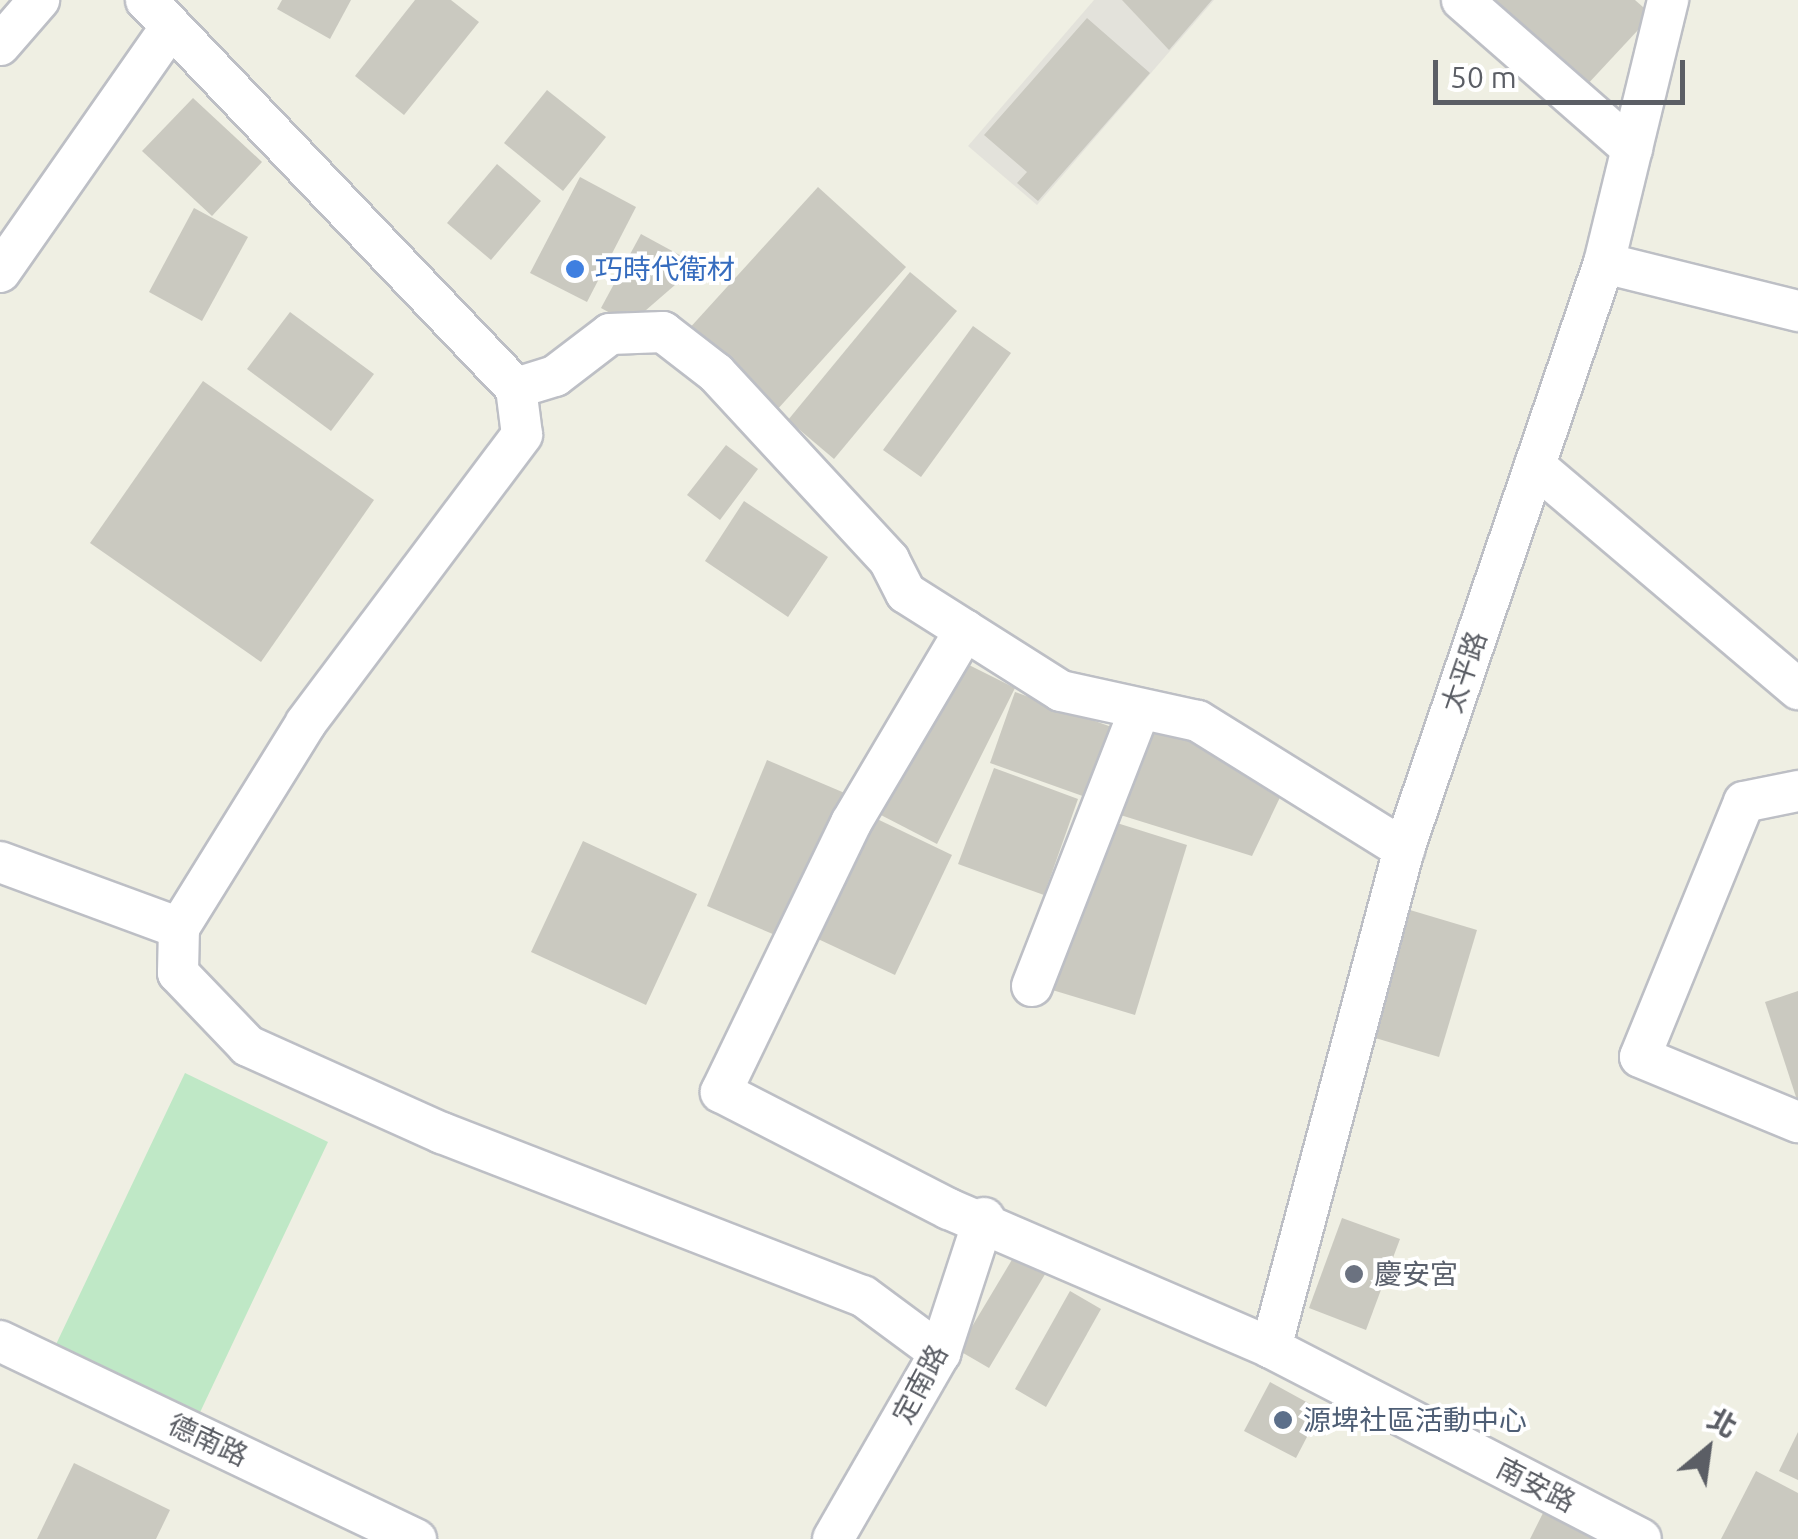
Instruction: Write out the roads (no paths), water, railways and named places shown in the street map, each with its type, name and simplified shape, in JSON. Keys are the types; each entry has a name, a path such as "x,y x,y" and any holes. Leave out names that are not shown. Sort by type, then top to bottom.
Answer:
{"street":[{"path":"0,46 39,0"},
{"path":"1462,0 1632,149"},
{"name":"太平路","path":"1271,1348 1404,850 1604,263 1668,0"},
{"path":"0,272 158,14 516,388 522,435 306,723 180,928 178,973 248,1046 442,1133 863,1296 940,1353"},
{"path":"1604,263 1798,310"},
{"path":"516,388 555,376 610,334 663,332 716,372 889,560 906,592 1060,691 1198,721 1404,850"},
{"path":"1534,466 1798,688"},
{"name":"南安路","path":"965,630 851,823 721,1092 984,1218 1271,1348 1641,1539"},
{"path":"1032,986 1139,711"},
{"path":"1798,792 1744,802 1640,1057 1798,1122"},
{"path":"0,862 180,928"},
{"name":"定南路","path":"832,1539 940,1353 984,1218"},
{"name":"德南路","path":"0,1341 416,1539"}],"place":[{"name":"巧時代衛材","path":"575,269"},
{"name":"慶安宮","path":"1354,1274"},
{"name":"源埤社區活動中心","path":"1283,1420"}]}
